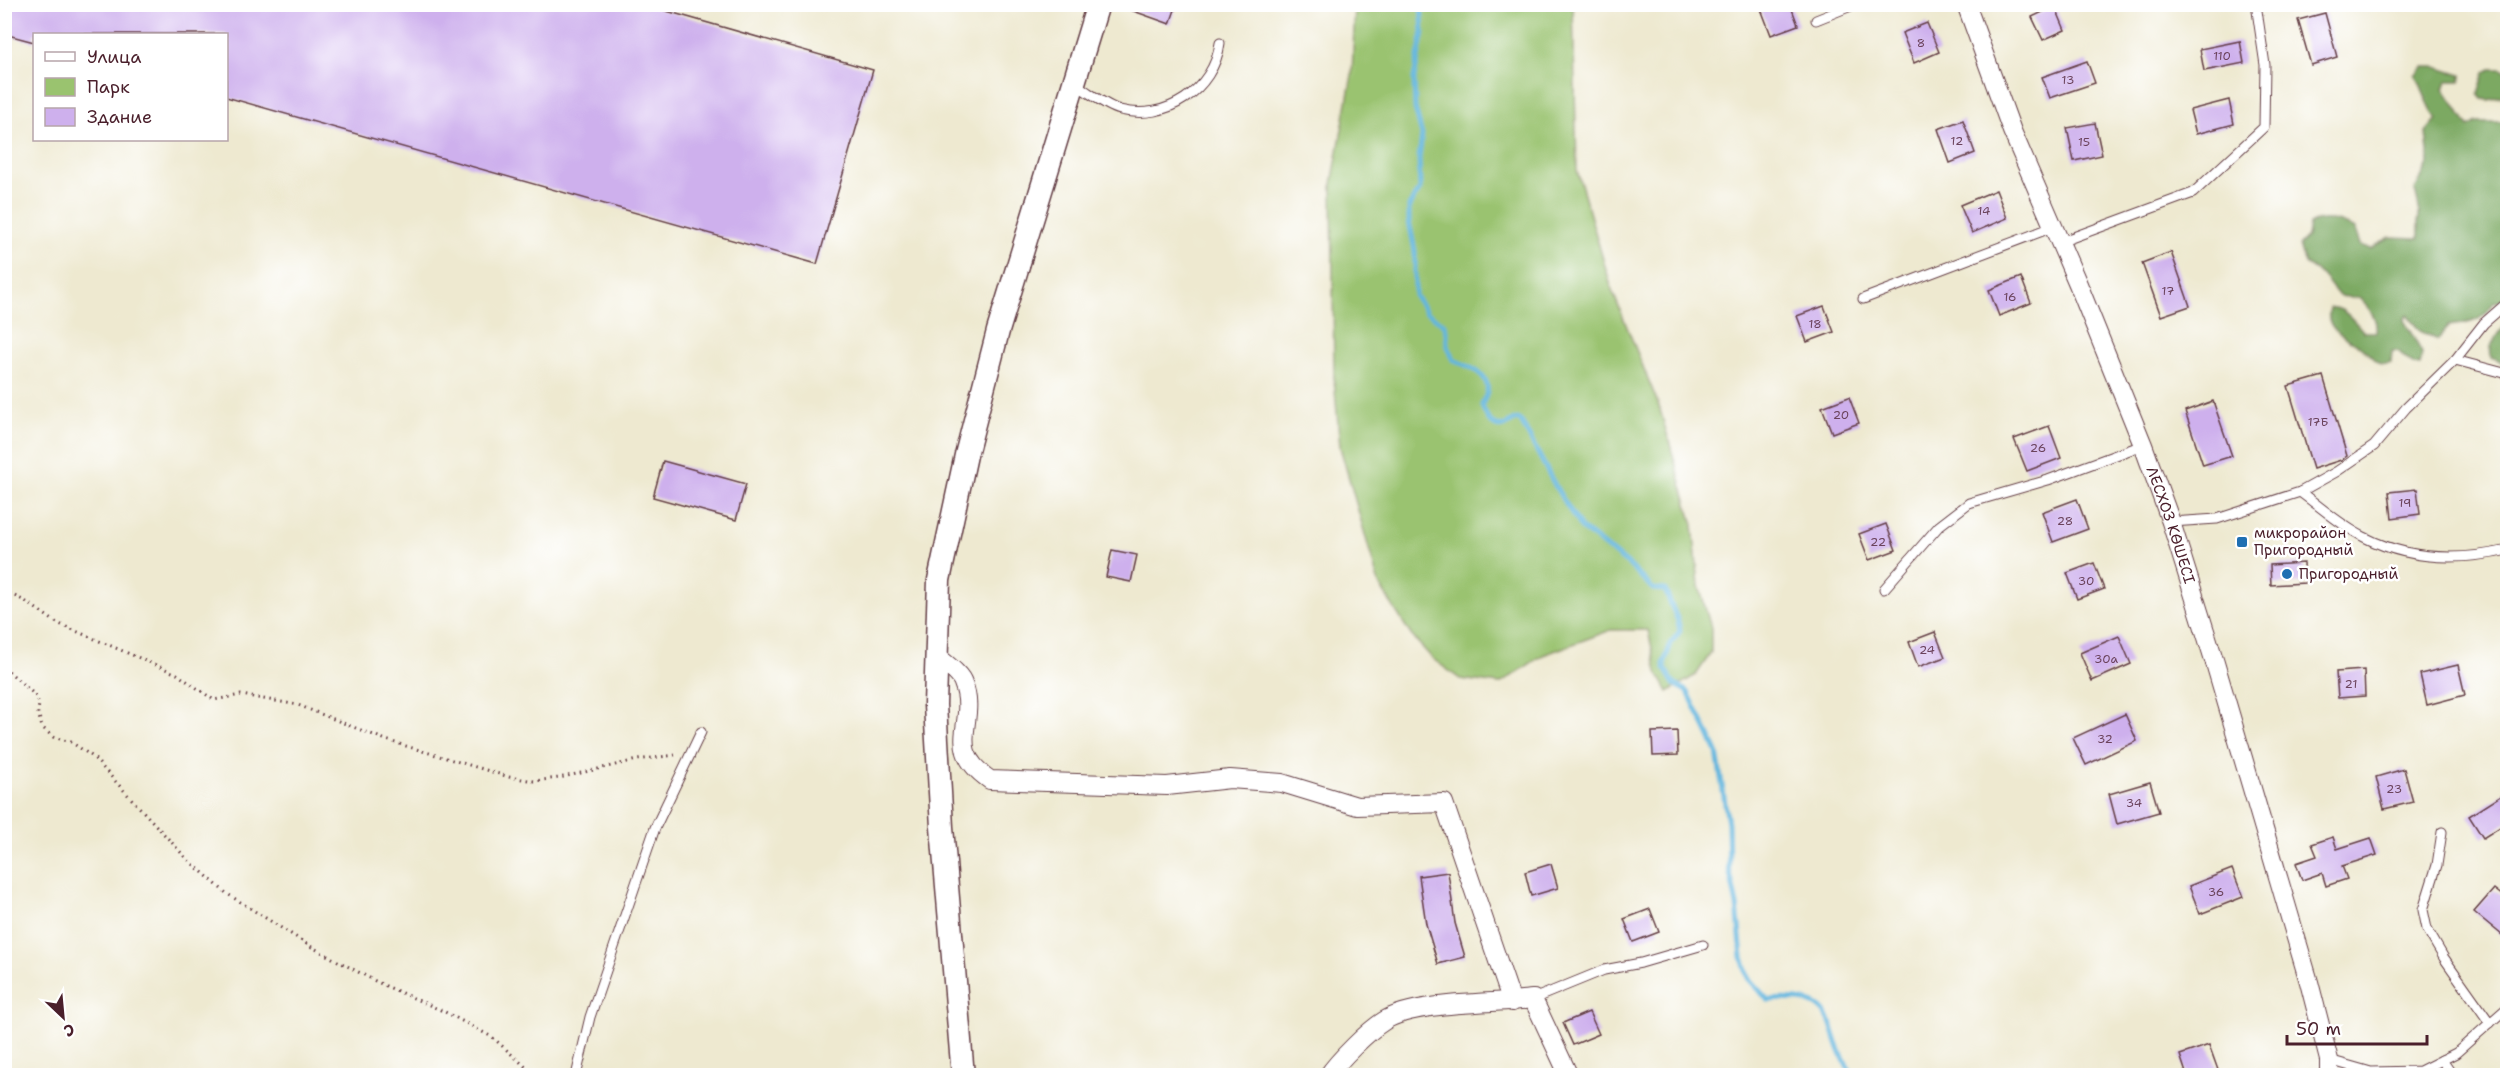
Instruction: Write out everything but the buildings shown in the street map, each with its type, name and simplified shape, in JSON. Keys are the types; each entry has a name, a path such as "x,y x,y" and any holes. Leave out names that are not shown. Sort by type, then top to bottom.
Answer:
{"street":[{"path":"963,1076 942,827 935,705 939,580 966,455 999,331 1098,4"},
{"name":"ЛЕСХОЗ КӨШЕСІ","path":"1966,4 2012,131 2143,446 2171,522 2258,806 2329,1068"},
{"path":"937,656 963,681 967,705 963,736 966,754 977,771 990,780 1167,786 1230,779 1282,783 1357,806 1444,803 1512,1002"},
{"path":"1328,1076 1336,1064 1384,1021 1410,1010 1533,999 1569,1076"}],"lane":[{"path":"1816,20 1856,4"},
{"path":"1863,299 2056,234 2193,193 2264,127 2265,65 2256,4"},
{"path":"1073,83 1118,109 1143,114 1165,109 1189,98 1207,77 1219,51 1220,43"},
{"path":"2171,522 2217,519 2300,492 2336,472 2374,446 2406,408 2455,360 2484,323 2508,302"},
{"path":"2455,360 2508,374"},
{"path":"1884,590 1939,526 1969,503 2048,480 2143,446"},
{"path":"2300,492 2363,537 2400,551 2438,557 2467,557 2508,550"},
{"path":"576,1076 590,1017 655,828 701,732"},
{"path":"2442,832 2437,865 2423,910 2427,928 2444,958 2490,1023"},
{"path":"1533,999 1604,970 1641,963 1703,945"},
{"path":"2329,1068 2371,1072 2420,1071 2456,1053 2508,1007"},
{"path":"2442,1060 2453,1076"}],"path":[{"path":"4,591 57,623 177,674 214,700 242,695 298,705 386,740 509,777 534,781 551,779 637,760 691,754"},
{"path":"4,667 35,695 39,703 38,713 42,727 53,737 71,742 93,757 186,858 226,893 319,951 492,1036 536,1076"}],"green space":[{"path":"1355,5 1573,5 1577,170 1612,290 1659,406 1693,525 1699,586 1711,628 1711,653 1696,675 1668,692 1657,672 1648,630 1611,630 1543,655 1500,684 1460,679 1433,659 1411,635 1379,584 1340,447 1334,379 1332,184 1352,75"},
{"path":"2423,67 2436,67 2461,75 2461,81 2447,81 2444,89 2469,127 2477,122 2507,122 2508,259 2504,265 2508,269 2507,365 2492,358 2490,352 2491,346 2507,320 2507,314 2501,301 2494,302 2485,314 2475,321 2448,326 2438,340 2420,331 2407,315 2404,320 2422,353 2420,366 2414,365 2398,351 2392,351 2391,363 2382,364 2374,360 2360,346 2337,331 2330,322 2329,316 2330,308 2335,308 2349,316 2364,332 2376,332 2376,322 2369,309 2359,298 2339,296 2322,275 2305,264 2299,245 2307,237 2309,224 2321,220 2338,221 2355,229 2360,245 2371,249 2390,237 2419,238 2419,208 2415,190 2429,162 2426,132 2437,119 2416,75"},
{"path":"2490,69 2501,69 2507,72 2507,95 2489,100 2482,99 2478,94 2485,73"}],"waterway":[{"path":"1421,4 1423,32 1414,78 1415,108 1422,135 1419,158 1420,189 1409,206 1409,221 1415,251 1415,296 1426,312 1444,324 1447,345 1454,360 1476,371 1485,380 1487,392 1482,406 1490,421 1500,427 1518,419 1581,528 1629,565 1653,589 1665,590 1680,631 1671,643 1664,664 1665,669 1674,684 1688,692 1717,752 1728,823 1729,868 1737,905 1742,957 1748,978 1768,1000 1794,999 1811,1003 1822,1009 1829,1019 1844,1060 1854,1076"},
{"path":"1868,1076 1880,1071 1887,1076"}],"place":[{"name":"микрорайон Пригородный","path":"2242,542"},
{"name":"Пригородный","path":"2287,574"}]}
